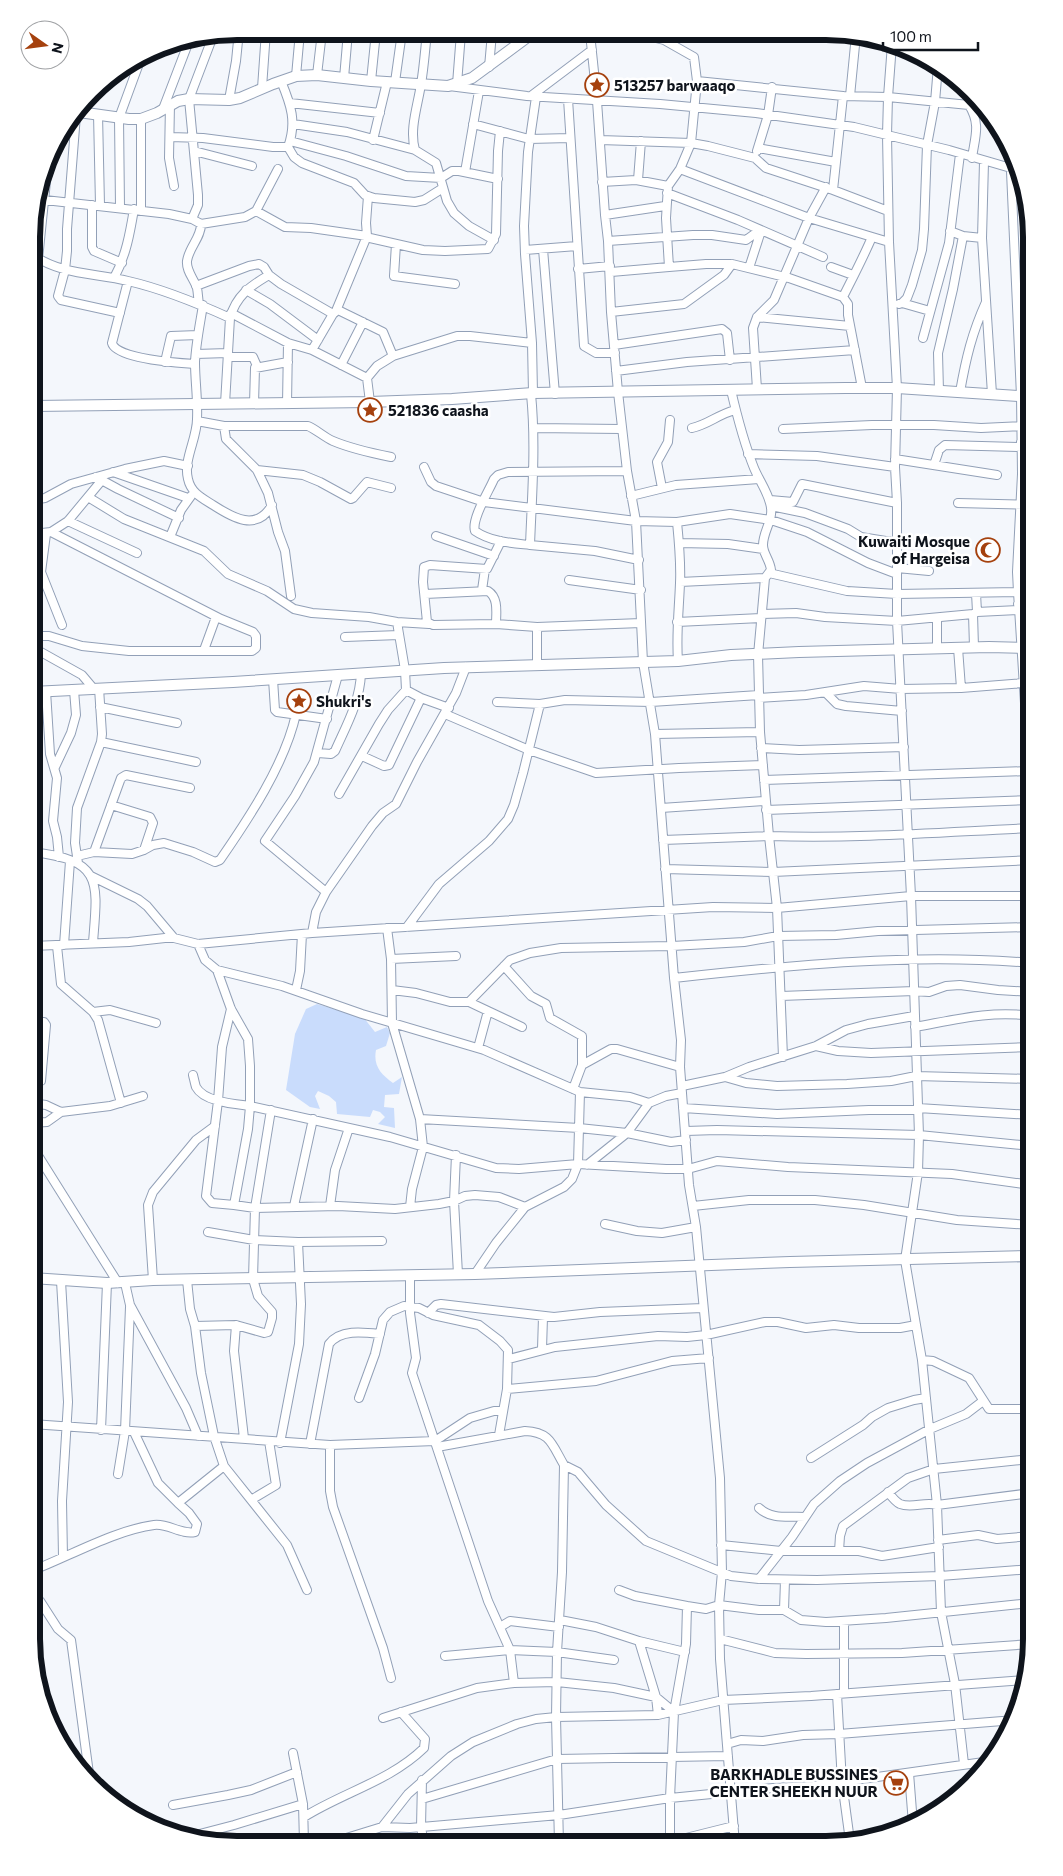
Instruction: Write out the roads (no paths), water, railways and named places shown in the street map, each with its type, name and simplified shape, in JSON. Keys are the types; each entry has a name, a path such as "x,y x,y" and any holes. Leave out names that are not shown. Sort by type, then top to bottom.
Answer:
{"street":[{"path":"229,100 238,40"},
{"path":"262,88 265,40"},
{"path":"296,76 299,40"},
{"path":"317,75 321,40"},
{"path":"344,78 347,40"},
{"path":"371,81 375,40"},
{"path":"373,140 391,82 400,40"},
{"path":"415,150 412,137 421,84 425,40"},
{"path":"452,85 461,40"},
{"path":"489,67 491,40"},
{"path":"452,85 472,78 489,67 520,40"},
{"path":"591,40 600,140 604,215 608,242 611,312 621,429 626,471 636,521 644,662 655,734 674,978 681,1040 680,1068 688,1169 696,1227 720,1478 722,1572 719,1605 720,1639 723,1700 735,1836"},
{"path":"664,40 694,57 697,80 691,143 680,169 667,189 669,267"},
{"path":"192,218 198,205 189,99 211,42"},
{"path":"757,389 753,328 757,317 774,300 809,218 830,188 836,162 839,124 847,96 855,42"},
{"path":"174,186 169,158 170,137 166,107 187,47"},
{"path":"530,545 533,507 534,428 532,343 524,226 533,96 592,50"},
{"path":"892,51 887,135 889,242 897,388 895,463 898,543 896,594 911,896 919,1135 918,1172 905,1260 922,1360 937,1505 941,1612 955,1684 964,1764"},
{"path":"120,207 119,118 138,66"},
{"path":"902,303 907,298 912,285 922,250 927,145 935,102 937,74"},
{"path":"84,113 141,119 189,99 229,100 240,98 296,76 317,75 371,81 452,85 479,91 695,108 839,124 927,145 1010,168 1021,426 1022,474 1017,572 1023,660"},
{"path":"697,80 847,96 888,97 969,105 976,118 977,126 972,158"},
{"path":"281,81 290,103 293,124 289,144 294,157 302,163 354,183 368,196 415,202 424,200 443,188"},
{"path":"755,158 768,115 772,88"},
{"path":"465,172 479,91"},
{"path":"568,99 584,346 596,353 722,328 727,333 730,360"},
{"path":"290,103 380,113"},
{"path":"98,114 96,205 92,247 94,250 122,262"},
{"path":"114,278 122,262 137,210 141,119"},
{"path":"78,121 69,202 65,270 58,296 61,300 120,313"},
{"path":"293,124 347,132 415,150 436,163 447,201 454,213 470,226 494,240"},
{"path":"473,124 529,139 570,138"},
{"path":"256,211 285,227 312,228 367,236 423,250 481,251 488,249 496,234 500,131"},
{"path":"170,137 289,144 346,156 406,176 441,178 452,171 498,179"},
{"path":"600,140 691,143 708,146 755,158 766,168 830,188 888,210"},
{"path":"638,180 641,141"},
{"path":"758,148 836,162"},
{"path":"194,152 252,166"},
{"path":"923,338 950,231 960,154"},
{"path":"984,162 982,238 992,394"},
{"path":"44,199 120,207 192,218 200,224 245,217 256,211 278,169"},
{"path":"680,169 809,218 889,242"},
{"path":"602,182 638,180 667,189 823,257"},
{"path":"312,350 335,312 367,236 368,196"},
{"path":"604,215 666,206"},
{"path":"170,537 191,495 187,477 197,421 195,364 201,304 187,263 190,249 200,230 200,224"},
{"path":"608,242 668,236 712,235 746,240 761,231"},
{"path":"749,268 761,231"},
{"path":"950,231 963,236 982,238"},
{"path":"939,391 938,353 963,236"},
{"path":"844,297 872,237"},
{"path":"396,244 394,276 455,284"},
{"path":"525,250 577,246"},
{"path":"544,249 556,394"},
{"path":"40,259 65,270 128,281 201,304 230,315 288,343 312,350 368,378"},
{"path":"196,286 259,264 264,267 269,275 335,312 340,310 382,332 393,356"},
{"path":"578,269 732,264 784,276 844,297 848,304 850,326 862,388"},
{"path":"611,312 684,304 724,275 732,264"},
{"path":"831,267 853,275"},
{"path":"225,404 230,315 239,298 246,290 269,275"},
{"path":"128,281 112,347 140,357 165,362 195,364"},
{"path":"246,290 270,304 318,340"},
{"path":"960,392 967,352 987,300"},
{"path":"892,304 902,303 930,311"},
{"path":"757,317 850,326"},
{"path":"341,365 363,322"},
{"path":"165,362 171,336 198,335"},
{"path":"370,402 368,378 377,366 393,356 463,336 532,343"},
{"path":"287,404 288,343"},
{"path":"616,371 686,362 855,350"},
{"path":"196,354 253,357 256,366 254,370 254,404"},
{"path":"256,366 288,362"},
{"path":"40,406 287,404 452,399 532,393 757,389 897,388 1023,396"},
{"path":"731,390 748,454 770,503 771,520 765,532 763,550 770,562 761,616 758,654 762,765 777,908 783,1057"},
{"path":"692,428 704,425 720,414 735,410"},
{"path":"662,488 657,462 668,442 670,420"},
{"path":"197,421 224,426 308,426 339,443 355,449 392,457"},
{"path":"783,429 897,424 981,428 1021,426"},
{"path":"224,426 226,439 257,470 268,493 285,551 291,596"},
{"path":"534,428 621,429"},
{"path":"934,466 938,450 945,445 1021,444"},
{"path":"748,454 817,456 934,466 997,475"},
{"path":"40,499 71,484 99,478 113,472 164,461 188,466"},
{"path":"424,467 431,482 436,486 484,502 636,521 677,522 730,514 771,520 807,532 868,563 897,571 929,571"},
{"path":"257,470 303,475 351,499 368,482 391,488"},
{"path":"626,471 505,472 494,479 474,522 476,531 484,536 501,541 595,551 639,560"},
{"path":"113,472 191,495 229,516 245,520 260,518 272,505"},
{"path":"40,534 48,533 68,521 88,497 99,478"},
{"path":"99,478 179,518"},
{"path":"631,496 662,488 758,479"},
{"path":"770,503 794,502 802,484 897,503"},
{"path":"88,497 124,519 204,551 228,574 267,591 294,609 312,613 429,624 496,624 537,627 641,623"},
{"path":"770,503 805,512 848,529 861,537 898,543"},
{"path":"958,503 1021,505"},
{"path":"68,521 137,553"},
{"path":"677,522 680,582 677,622 678,660"},
{"path":"40,636 49,636 82,646 128,651 252,651 256,648 256,636 253,632 216,617 48,533"},
{"path":"48,533 41,572 62,625"},
{"path":"436,536 494,556"},
{"path":"429,624 426,620 422,572 425,566 489,568 501,541"},
{"path":"679,543 728,544 763,550"},
{"path":"482,590 485,569"},
{"path":"1017,572 1023,572"},
{"path":"680,582 767,576 847,591 896,594 1018,592"},
{"path":"569,580 641,590"},
{"path":"425,594 482,590 488,592 496,600 496,624"},
{"path":"974,647 976,593"},
{"path":"677,622 796,613 825,617 897,621 937,619 1023,606"},
{"path":"204,650 216,617"},
{"path":"937,619 937,649"},
{"path":"339,794 388,710 406,690 397,622"},
{"path":"537,627 537,666"},
{"path":"345,637 399,635"},
{"path":"40,691 404,670 644,662 758,654 974,647 1021,648"},
{"path":"958,648 961,688"},
{"path":"40,652 82,675 96,688 100,707 101,742 77,808 75,860 60,945 61,984 93,1012 98,1020 121,1103"},
{"path":"312,933 316,912 326,892 372,826 396,804 417,762 447,711 466,667"},
{"path":"318,752 331,754 335,751 356,704 360,688 360,673"},
{"path":"326,892 265,841 295,796 318,752 338,674"},
{"path":"273,679 275,710 279,713 327,719"},
{"path":"498,702 540,704 565,700 650,702 826,693 864,686 901,689 961,688 1023,679"},
{"path":"55,767 71,733 76,715 74,690"},
{"path":"406,690 529,750 596,773 762,765"},
{"path":"46,691 50,754 57,778 53,821 59,857"},
{"path":"826,693 837,704 902,711"},
{"path":"362,756 384,766 389,765 421,698"},
{"path":"407,927 438,884 489,841 508,819 514,805 540,704"},
{"path":"100,707 177,723"},
{"path":"75,860 94,852 132,854 153,845 164,843 193,852 215,862 220,860 246,821 281,756 291,733 296,714"},
{"path":"655,734 760,732"},
{"path":"101,742 196,762"},
{"path":"761,748 799,750 904,747"},
{"path":"764,780 1023,769"},
{"path":"94,852 120,778 126,775 190,788"},
{"path":"661,808 1023,800"},
{"path":"111,805 153,819 144,850"},
{"path":"663,840 770,836 814,838 1023,828"},
{"path":"40,853 75,860 91,876 95,886 96,898 93,942"},
{"path":"665,869 773,872 1023,860"},
{"path":"91,876 147,906 174,938"},
{"path":"40,946 174,938 198,944 312,933 713,907 777,908 911,896 1023,896"},
{"path":"469,1002 510,960 530,953 561,948 672,946 744,942 778,936 1023,927"},
{"path":"387,928 391,959 392,1023 420,1119 423,1147 412,1189 410,1207"},
{"path":"296,990 300,971 302,934"},
{"path":"198,944 205,960 217,970 296,990 362,1014 478,1048 577,1090 630,1097 649,1103"},
{"path":"391,959 456,956"},
{"path":"674,978 807,965 913,960 1023,963"},
{"path":"475,1274 525,1206 564,1187 572,1179 578,1164 577,1090 582,1065 582,1036 550,1018 546,1004 531,996 504,966"},
{"path":"217,970 231,1009 248,1038 250,1106 248,1128 234,1205"},
{"path":"781,996 929,992 946,986 960,984 1023,991"},
{"path":"392,990 450,1002 469,1002 522,1027"},
{"path":"231,1009 222,1047 218,1101 206,1196 212,1203 255,1208 330,1206 396,1209 454,1201 465,1196 485,1195 499,1197 525,1206"},
{"path":"93,1012 110,1010 156,1023"},
{"path":"478,1048 488,1011"},
{"path":"914,1027 988,1014 1023,1015"},
{"path":"587,1165 628,1133 649,1103 682,1090 816,1046 846,1030 914,1016"},
{"path":"40,1022 44,1022 46,1025 41,1081"},
{"path":"816,1046 838,1051 871,1053 1023,1047"},
{"path":"582,1065 611,1049 617,1049 680,1068"},
{"path":"193,1075 196,1087 201,1093 218,1101 271,1110 390,1137 496,1168 578,1164 688,1169 716,1161 778,1166 952,1174 1023,1184"},
{"path":"725,1077 746,1083 777,1086 847,1084 916,1076 1023,1079"},
{"path":"40,1122 47,1122 61,1112 110,1106 144,1096"},
{"path":"40,1105 52,1107 61,1112"},
{"path":"683,1108 777,1114 918,1109 1023,1115"},
{"path":"195,1326 236,1325 264,1333 268,1332 272,1312 258,1296 253,1279 255,1208 271,1110"},
{"path":"420,1119 579,1128 628,1133 671,1142 686,1140"},
{"path":"294,1206 313,1120"},
{"path":"153,1280 148,1205 153,1192 196,1140 215,1126"},
{"path":"330,1206 335,1170 349,1128"},
{"path":"686,1131 717,1130 919,1135 1023,1145"},
{"path":"456,1155 454,1201 458,1274"},
{"path":"40,1158 122,1283 130,1305 186,1408 198,1436"},
{"path":"693,1206 749,1200 815,1200 864,1205 957,1220 1023,1224"},
{"path":"605,1224 637,1231 662,1232 696,1227"},
{"path":"208,1232 254,1240 298,1242 382,1241"},
{"path":"280,1443 299,1344 301,1276 298,1242"},
{"path":"40,1279 122,1283 153,1280 475,1274 838,1260 1023,1256"},
{"path":"410,1275 410,1306 416,1358 412,1370 488,1601 510,1650 514,1683"},
{"path":"187,1280 201,1373 214,1436 224,1466 287,1545 307,1590"},
{"path":"61,1281 68,1402 62,1501 62,1557"},
{"path":"101,1430 107,1283"},
{"path":"428,1313 436,1305 441,1304 543,1317 703,1308"},
{"path":"118,1474 125,1431 130,1305"},
{"path":"359,1398 375,1354 380,1334 380,1325 386,1315 404,1306 419,1308 428,1313 479,1325 508,1350 507,1389 499,1436"},
{"path":"542,1349 543,1317"},
{"path":"509,1359 531,1354 542,1349 658,1336 687,1337 706,1335 765,1322 778,1322 806,1328 839,1325 859,1328 900,1328 916,1325"},
{"path":"236,1325 234,1351 244,1438"},
{"path":"310,1444 329,1344 334,1338 354,1332 380,1334"},
{"path":"507,1389 596,1381 672,1361 709,1358"},
{"path":"922,1360 933,1361 969,1378 989,1410 1023,1409"},
{"path":"811,1458 863,1425 872,1416 888,1408 926,1398"},
{"path":"759,1579 792,1537 814,1504 840,1481 867,1463 930,1429 966,1414 983,1401"},
{"path":"436,1444 470,1418 494,1411 502,1411"},
{"path":"40,1425 330,1445 436,1444 525,1431 539,1432 548,1438 564,1465 565,1499 557,1652 556,1716 559,1836"},
{"path":"40,1567 116,1536 152,1526 164,1526 190,1533 195,1532 197,1524 189,1513 158,1483 134,1432"},
{"path":"251,1500 276,1485 269,1441"},
{"path":"330,1445 330,1491 333,1507 383,1648 391,1678"},
{"path":"839,1551 843,1526 908,1478 934,1469 1023,1461"},
{"path":"564,1465 578,1472 606,1505 646,1541 731,1576 785,1580 940,1576 1023,1570"},
{"path":"178,1503 224,1466"},
{"path":"888,1492 899,1504 908,1505 930,1502 937,1505 1023,1494"},
{"path":"759,1508 766,1515 804,1517"},
{"path":"721,1545 781,1551 859,1551 882,1556 978,1535 997,1539 1023,1537"},
{"path":"784,1610 785,1580"},
{"path":"619,1590 636,1596 706,1609 719,1605 758,1610 784,1610 808,1621 844,1621 1023,1604"},
{"path":"40,1601 58,1629 72,1642 88,1768"},
{"path":"670,1836 674,1712 685,1652 687,1606"},
{"path":"500,1626 510,1621 596,1627 639,1641 685,1652"},
{"path":"844,1621 839,1734 842,1782 849,1834"},
{"path":"720,1639 775,1653 843,1654 948,1651 1023,1645"},
{"path":"639,1641 656,1697 658,1715"},
{"path":"444,1656 510,1650 557,1652 614,1660"},
{"path":"382,1827 408,1794 451,1756 481,1737 517,1724 556,1716 658,1715 723,1700 841,1694 1018,1681"},
{"path":"383,1718 478,1688 514,1683 557,1682 614,1688 656,1697 674,1712"},
{"path":"304,1817 385,1778 424,1748 425,1739 401,1712"},
{"path":"727,1744 741,1740 763,1741 803,1735 839,1734 1005,1721"},
{"path":"293,1753 303,1804 304,1836"},
{"path":"422,1799 557,1759 728,1756"},
{"path":"353,1836 382,1827 421,1827 559,1816 670,1798 842,1782 979,1762"},
{"path":"173,1805 228,1796 251,1790 297,1772"},
{"path":"909,1773 912,1816"},
{"path":"422,1780 423,1836"},
{"path":"204,1833 303,1804"},
{"path":"696,1836 734,1826"}],"place":[{"name":"513257 barwaaqo","path":"597,85"},
{"name":"521836 caasha","path":"370,410"},
{"name":"Kuwaiti Mosque of Hargeisa","path":"988,550"},
{"name":"Shukri's","path":"299,701"},
{"name":"BARKHADLE BUSSINES CENTER SHEEKH NUUR","path":"896,1783"}]}
